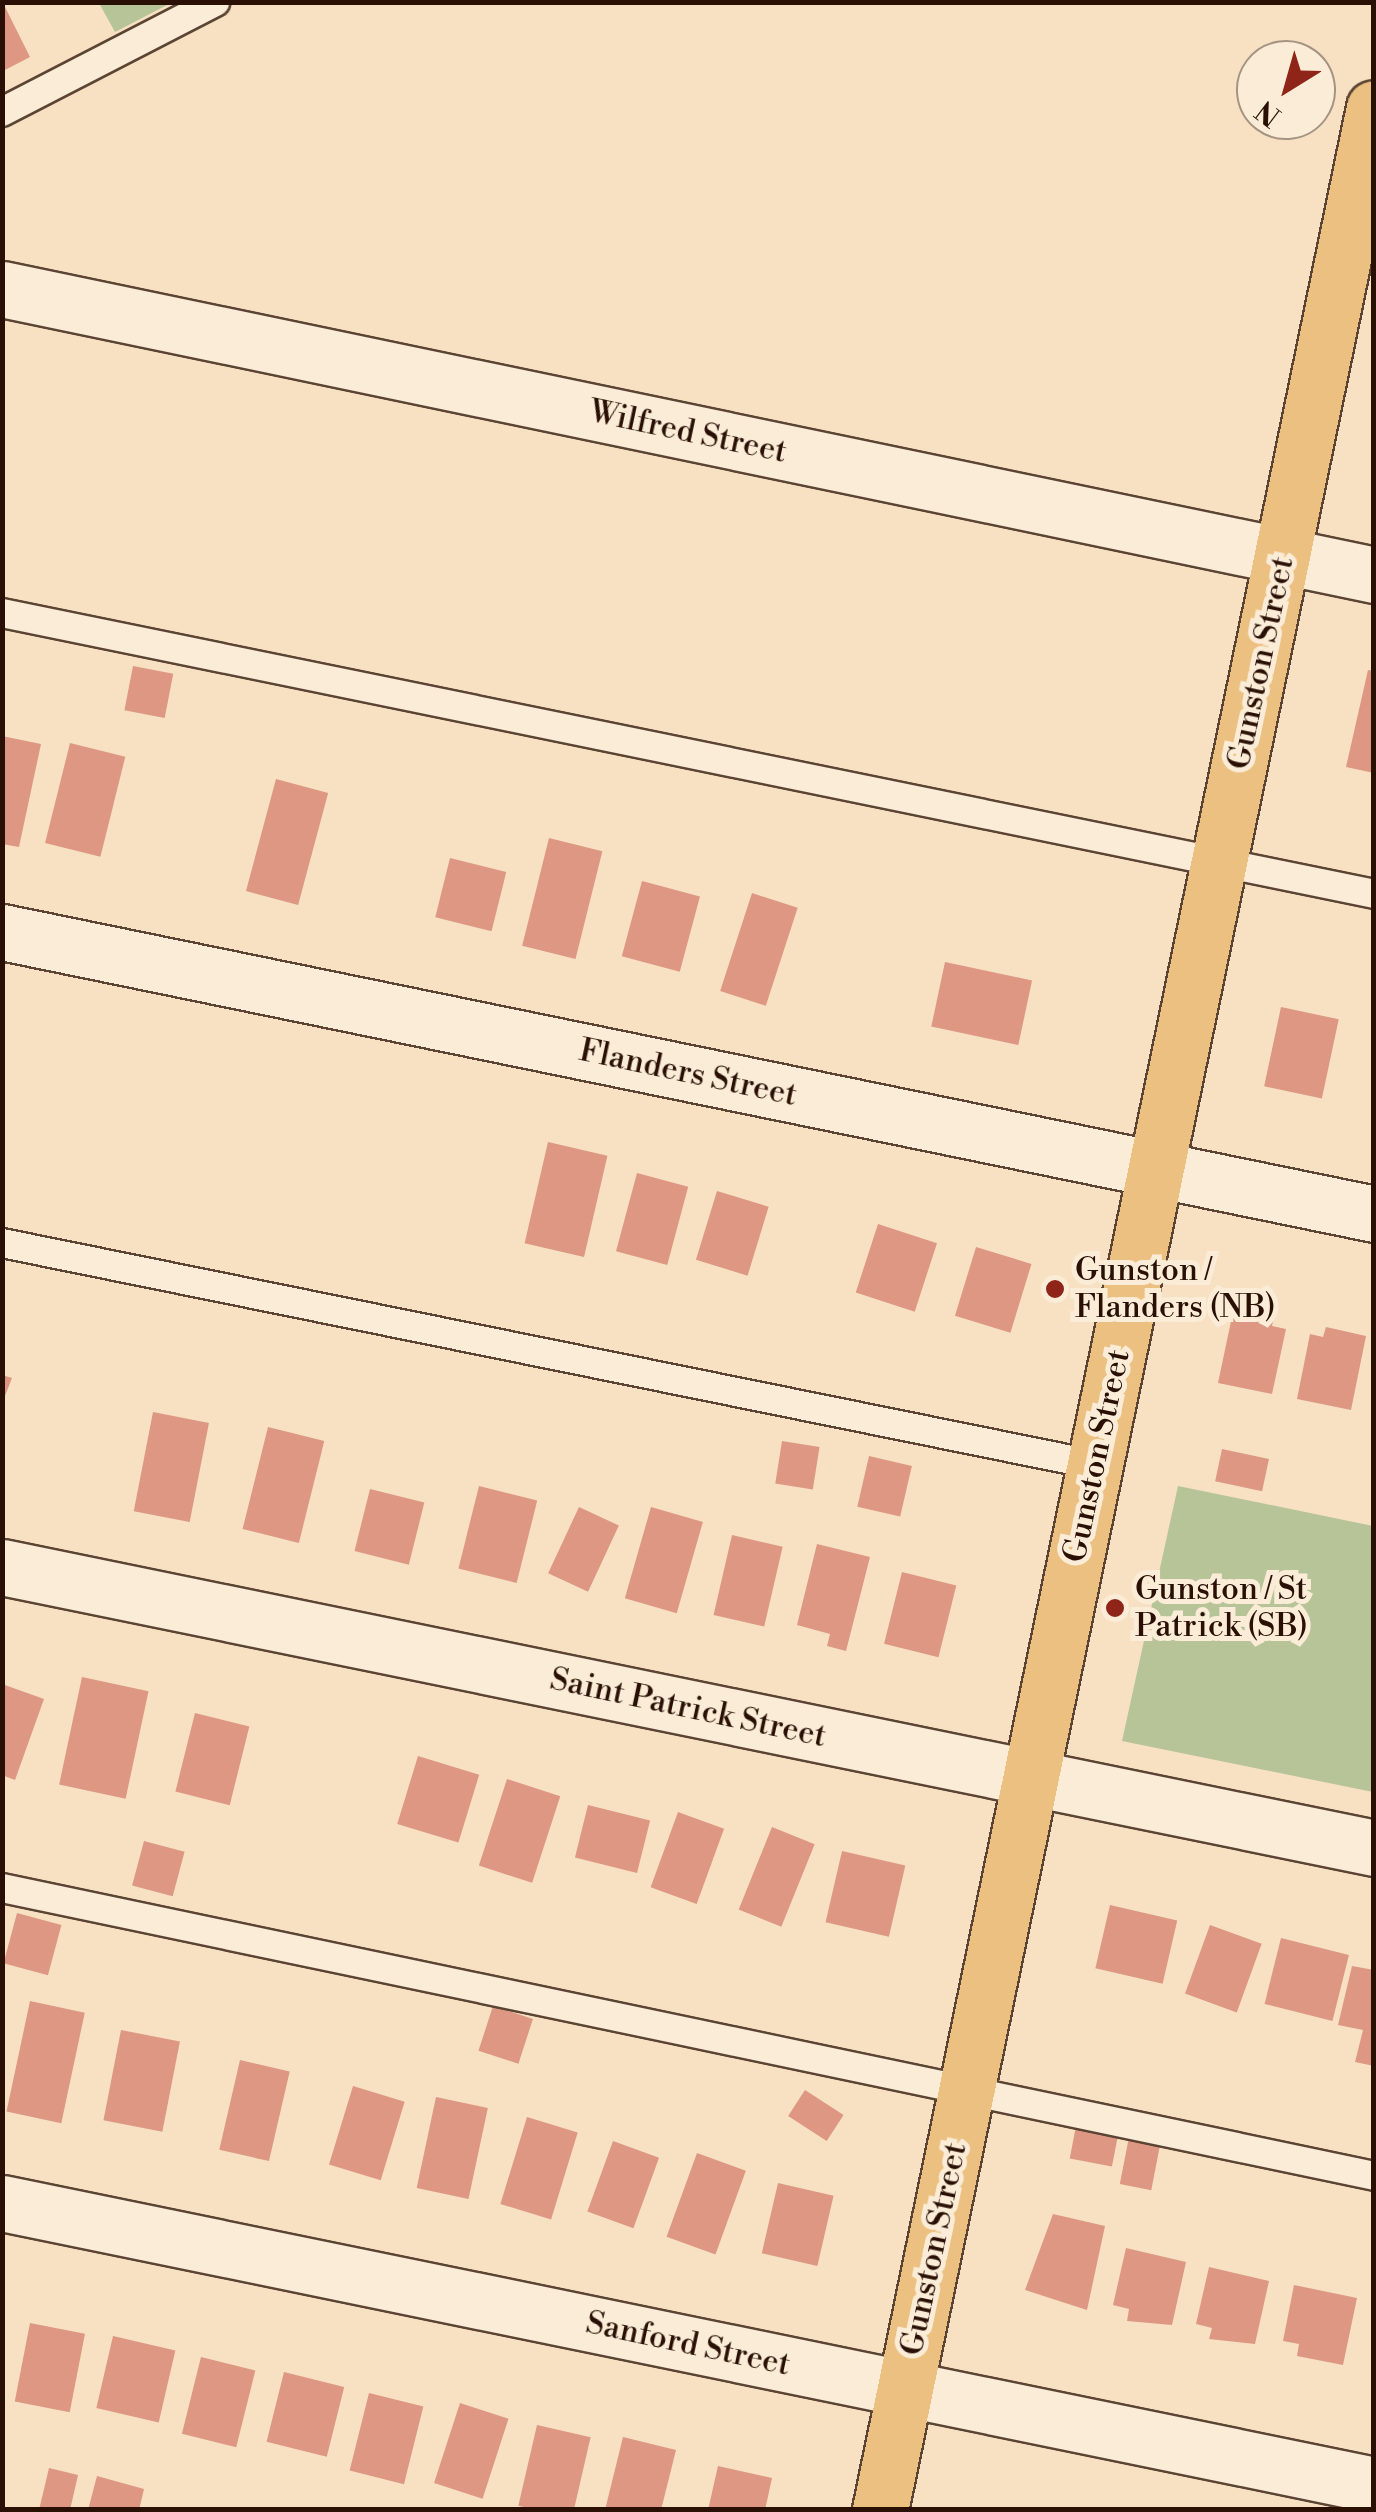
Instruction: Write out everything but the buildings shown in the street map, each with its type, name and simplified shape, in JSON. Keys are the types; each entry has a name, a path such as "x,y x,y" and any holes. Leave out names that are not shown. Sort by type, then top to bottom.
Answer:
{"main road":[{"name":"Gunston Street","path":"880,2510 1374,108"}],"street":[{"name":"Wilfred Street","path":"2,289 1374,575"},
{"name":"Flanders Street","path":"2,932 1374,1214"},
{"name":"Saint Patrick Street","path":"2,1567 1374,1848"},
{"name":"Sanford Street","path":"2,2203 1374,2484"}],"lane":[{"path":"2,112 215,2"},
{"path":"2,612 1374,894"},
{"path":"2,1243 1096,1466"},
{"path":"2,1888 1374,2176"}],"green space":[{"path":"99,3 171,3 115,32"},
{"path":"1178,1486 1373,1526 1373,1792 1122,1741"}],"place":[{"name":"Gunston / Flanders (NB)","path":"1055,1289"},
{"name":"Gunston / St Patrick (SB)","path":"1115,1608"}]}
